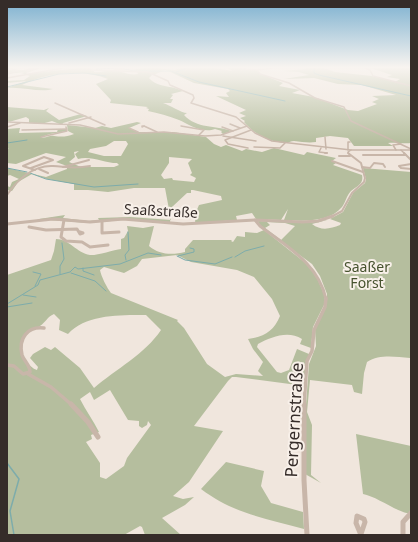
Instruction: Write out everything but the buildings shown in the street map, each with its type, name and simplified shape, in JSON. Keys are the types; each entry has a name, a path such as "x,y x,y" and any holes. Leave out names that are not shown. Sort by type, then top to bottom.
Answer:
{"street":[{"path":"188,92 194,95 191,102 234,117 251,130 268,140 326,149 411,149"},
{"path":"306,92 346,109 351,121 411,149"},
{"path":"55,103 91,117 105,125 93,128"},
{"path":"67,125 91,117"},
{"path":"7,122 41,125 67,125 93,128 115,134 158,132 221,135 256,141"},
{"path":"7,127 20,123"},
{"path":"41,125 51,124"},
{"path":"230,124 240,128"},
{"path":"41,138 50,134 66,132 67,125"},
{"path":"144,126 158,132"},
{"path":"181,126 204,130 199,135"},
{"path":"221,135 247,126"},
{"path":"222,127 233,131"},
{"path":"129,128 140,133"},
{"path":"22,130 67,129"},
{"path":"248,148 227,143 226,140 251,130"},
{"path":"325,137 326,149"},
{"path":"350,142 348,142 350,150 348,153 360,162 363,172"},
{"path":"254,148 280,148 285,143"},
{"path":"396,150 393,145 402,144"},
{"path":"321,148 319,152 327,153"},
{"path":"401,150 411,160"},
{"path":"363,155 406,155"},
{"path":"339,156 352,156"},
{"path":"31,168 53,160 44,157 23,166 35,170"},
{"path":"61,168 89,160"},
{"path":"332,161 363,172"},
{"path":"362,167 370,168 373,163 383,164 385,167"},
{"path":"411,164 399,166 401,168 411,169"},
{"path":"7,195 17,181 35,170 51,166 74,169 90,166"},
{"path":"39,169 48,173"},
{"name":"Saaßstraße","path":"7,224 33,221 65,220 90,222 126,219 190,224 255,220 308,222 333,216 343,210 352,193 364,183 365,178 363,172"},
{"path":"65,220 61,236 66,241 82,242 90,247 108,245"},
{"name":"Pergernstraße","path":"255,220 260,226 310,264 321,282 326,298 325,307 314,328 312,351 307,361 304,404 304,480 307,535"},
{"path":"33,221 29,227 49,230 77,229 80,232"},
{"path":"102,221 102,234 119,232"},
{"path":"28,374 30,370 23,360 21,341 25,333 29,330 38,327 44,328"},
{"path":"7,365 14,366 23,374 28,374 45,383 59,393 93,429 98,437"},
{"path":"404,535 403,522 411,513"}],"green space":[{"path":"104,92 178,92 171,94 173,95 170,99 173,99 171,103 163,103 187,113 184,115 195,123 232,131 223,134 221,132 222,131 215,129 201,129 171,117 148,111 149,109 146,108 148,107 110,103 111,100"},
{"path":"294,92 292,93 314,97 348,110 358,111 377,104 372,102 379,99 372,96 396,95 387,92 411,92 411,143 388,143 393,146 354,146 348,138 330,136 316,138 316,142 294,141 285,143 273,141 257,134 244,122 245,121 240,118 246,116 239,113 246,110 216,96 229,97 226,93"},
{"path":"7,107 44,110 49,108 46,111 59,120 81,114 87,116 63,123 62,125 52,121 41,124 29,123 29,119 26,117 9,122 7,121"},
{"path":"137,122 141,123 129,128 139,132 173,132 206,137 214,144 221,147 226,145 242,151 246,149 262,152 274,148 304,155 307,152 336,158 332,161 336,163 333,165 362,175 362,181 349,193 342,207 337,212 330,216 307,221 284,220 288,209 281,220 256,219 252,213 236,216 237,220 195,223 196,212 199,205 222,200 221,196 193,190 191,190 191,193 187,193 172,207 171,218 165,188 134,188 108,192 74,190 74,184 47,179 32,174 18,182 12,191 7,190 7,186 10,187 12,182 19,179 10,175 7,176 7,168 46,177 67,169 67,166 56,162 66,157 46,153 16,164 7,163 7,149 9,148 7,148 7,129 20,128 19,133 57,132 58,129 67,129 67,131 41,137 44,138 52,136 69,136 74,134 68,131 67,125 95,128 102,126 111,128","holes":["114,141 126,141 128,144 121,156 104,156 88,152 90,149 106,146","79,151 75,154 78,159 87,158 117,163 119,165 114,167 81,167 69,162 75,157 74,152","169,157 192,159 188,163 192,173 190,175 196,178 194,182 173,180 172,178 164,179 161,175 169,163"]},
{"name":"Saaßer Forst","path":"363,168 411,172 411,395 410,358 382,357 372,359 367,362 364,373 362,394 354,392 352,385 310,380 307,412 312,425 311,475 321,483 305,474 306,405 309,364 316,346 315,329 327,304 327,294 320,276 312,264 260,226 258,221 309,223 327,220 312,224 319,228 333,228 341,223 330,219 343,212 353,193 365,183 366,179","holes":["267,222 285,223 295,226 281,240 265,228 270,225"]},
{"path":"65,215 63,218 88,221 99,220 98,218 130,217 170,220 170,222 123,220 88,223 49,220 35,221"},
{"path":"127,226 143,228 154,226 149,246 162,253 176,254 185,252 185,249 193,240 232,240 231,241 233,242 237,236 245,237 245,232 257,233 264,230 313,269 324,294 325,303 313,327 311,348 300,344 302,339 291,335 268,339 258,344 257,347 277,372 281,373 289,370 297,349 309,354 305,386 236,377 232,377 228,381 194,426 223,431 189,482 173,496 183,499 194,497 185,505 162,518 181,535 145,535 142,527 140,526 124,535 7,535 7,275 51,260 56,239 65,241 85,254 92,255 121,249 121,239 124,238 128,231","holes":["177,255 191,262 237,270 254,277 272,299 280,316 278,321 275,326 264,335 248,339 253,349 263,362 258,371 263,376 236,374 225,377 207,364 184,328 177,321 178,320 111,293 104,282 100,270 104,267 124,273 137,266 142,259","54,314 60,320 59,330 68,334 75,327 94,319 126,315 146,315 161,330 139,354 94,388 80,368 55,347 51,350 45,347 33,354 30,358 38,367 37,370 26,361 22,348 24,339 29,332 42,324","110,390 128,420 139,421 139,426 142,428 147,425 148,421 151,425 127,458 124,466 106,479 100,477 100,463 86,442 92,439 91,435 99,432 80,399 90,392 94,400"]},
{"path":"356,434 411,446 411,508 409,513 400,511 363,494"},
{"path":"226,462 264,471 261,486 271,503 303,512 304,529 238,510 201,489"}],"waterway":[{"path":"246,92 285,101"},
{"path":"395,92 411,96"},
{"path":"7,143 27,140"},
{"path":"7,168 27,172"},
{"path":"30,173 46,179 94,187 138,184"},
{"path":"126,260 125,255 129,250 128,232"},
{"path":"60,274 60,266 64,259 62,243"},
{"path":"235,257 245,251 264,246"},
{"path":"178,256 194,252 194,249 190,248"},
{"path":"83,268 120,264 148,253 161,255"},
{"path":"177,256 185,260 215,264 232,257"},
{"path":"7,304 38,285 40,280 70,272 75,267 78,269 83,268"},
{"path":"83,268 83,271 94,275"},
{"path":"33,272 41,274 35,286"},
{"path":"71,273 95,281 106,291"},
{"path":"23,295 36,297"},
{"path":"7,307 32,303"},
{"path":"7,463 19,479 10,511 14,535"}]}
